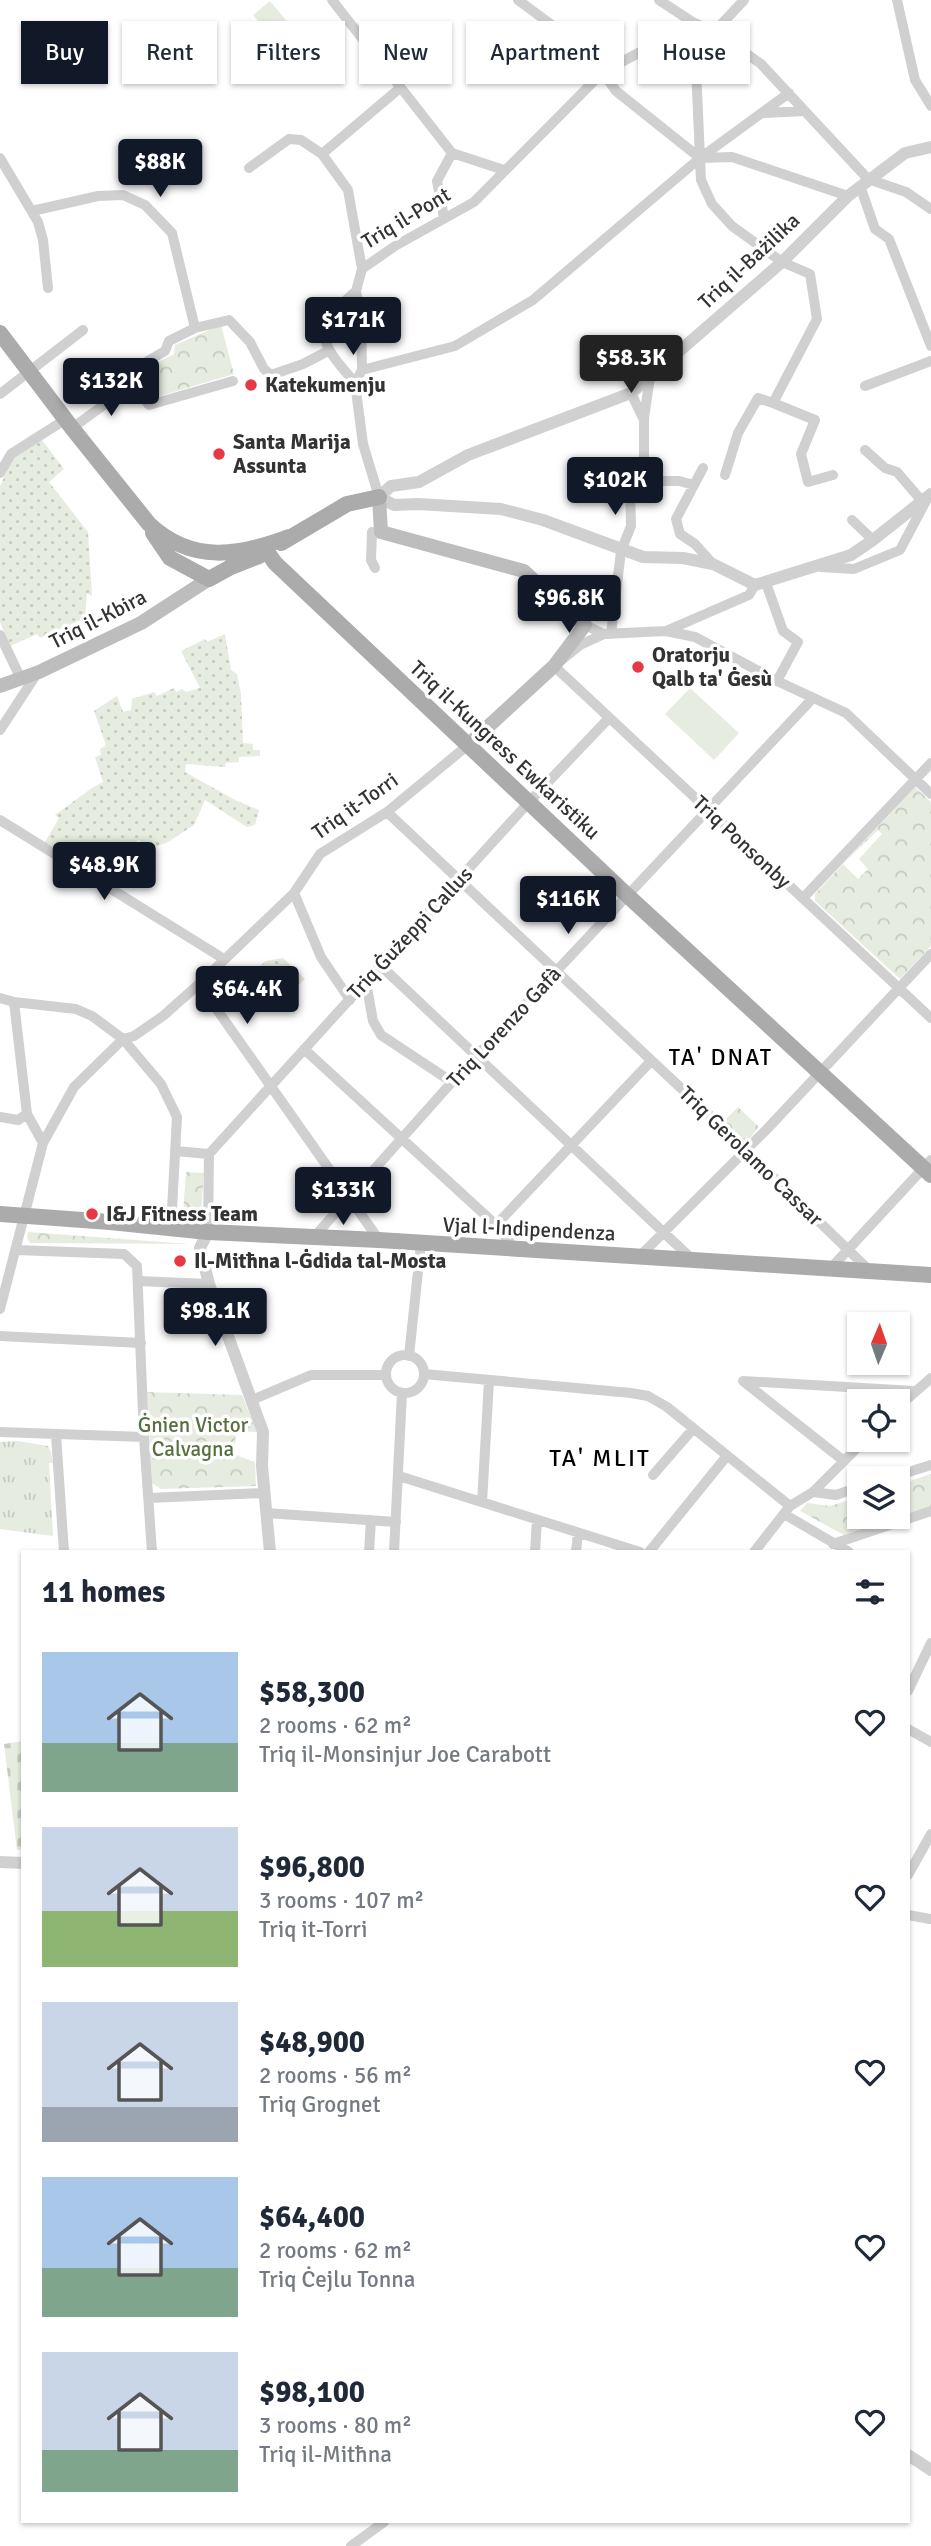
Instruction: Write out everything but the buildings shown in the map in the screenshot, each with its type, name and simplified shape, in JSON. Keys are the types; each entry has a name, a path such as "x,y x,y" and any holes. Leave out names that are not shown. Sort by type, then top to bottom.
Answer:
{"main road":[{"path":"0,333 69,424 149,524 164,538 208,554 241,552 289,537"},
{"path":"379,498 376,532 524,571 585,625"},
{"name":"Triq il-Bażilika","path":"289,537 347,503 379,498"},
{"path":"149,524 157,541 170,558 209,579"},
{"path":"209,579 231,567 268,553 289,537"},
{"name":"Triq il-Kungress Ewkaristiku","path":"268,553 275,563 628,896 818,1072 928,1168"},
{"path":"208,554 212,559 214,573 209,579"},
{"name":"Triq il-Kbira","path":"0,686 39,672 141,623 209,579"},
{"name":"Triq it-Torri","path":"468,745 554,666 585,625"},
{"name":"Vjal l-Indipendenza","path":"0,1213 208,1232 379,1240 931,1275"}],"street":[{"path":"332,0 452,153 504,170"},
{"path":"518,0 546,21"},
{"path":"659,0 691,21"},
{"path":"725,21 744,0"},
{"path":"897,0 915,80 931,106"},
{"path":"750,56 789,93 864,183 875,229 889,239 931,346"},
{"name":"Triq il-Pont","path":"355,383 362,370 361,314 356,291 362,269 474,202 592,84"},
{"path":"612,84 616,91 700,158 732,157 848,196"},
{"path":"697,84 701,180 712,204 732,226 782,262 810,274 817,319 773,403"},
{"path":"322,154 400,88"},
{"path":"362,370 455,346 533,300 700,158 789,93"},
{"path":"762,113 805,111"},
{"path":"249,168 289,139 301,141 322,154 348,190 362,269"},
{"name":"Triq il-Bażilika","path":"379,498 391,486 419,482 468,455 631,393 782,262 848,196 905,152 931,146"},
{"path":"444,218 437,181 452,153"},
{"path":"0,158 32,211 44,240 48,288"},
{"path":"864,183 906,192 931,209"},
{"path":"32,211 98,196 123,195 145,205 172,233 195,328"},
{"path":"356,291 335,309 324,335 328,351 355,383 363,444 379,498 394,505 501,509 542,520 621,551 643,557 683,558 713,564 761,584 783,631 798,642 777,681"},
{"path":"233,380 149,405 133,384 129,372 165,351 169,341 195,328 229,320 250,342 264,369 271,375 303,365 328,351"},
{"path":"0,394 83,330"},
{"path":"865,386 931,361"},
{"path":"650,377 643,418 643,481 679,481 694,485"},
{"path":"0,473 10,454 69,424 133,384"},
{"path":"631,393 643,418"},
{"path":"725,475 738,433 758,398 815,420 801,454 808,482 833,475"},
{"path":"865,450 885,468 897,472 927,497"},
{"path":"703,467 676,519 680,534 695,544 713,564"},
{"path":"402,485 406,495 403,504"},
{"path":"608,634 621,551 631,527 630,487"},
{"path":"666,631 749,595 761,584 851,555 927,497"},
{"path":"819,567 854,569 900,550 927,497"},
{"path":"852,520 873,540"},
{"path":"375,568 371,560 376,532"},
{"path":"585,625 608,634 666,631 695,637 777,681 846,713 931,794"},
{"name":"Triq it-Torri","path":"554,666 580,646 608,634"},
{"path":"0,635 20,677"},
{"name":"Triq Ponsonby","path":"554,666 931,1018"},
{"path":"0,730 3,718 39,672"},
{"name":"Triq Lorenzo Gafà","path":"314,1237 452,1082 813,698"},
{"name":"Triq Ġużeppi Callus","path":"209,1154 530,801 609,718"},
{"name":"Triq it-Torri","path":"0,1308 43,1143 80,1079 121,1041 134,1036 163,1016 199,984 294,893 320,855 387,812 468,745"},
{"path":"803,898 931,763"},
{"name":"Triq Gerolamo Cassar","path":"387,812 870,1270"},
{"path":"0,820 224,959"},
{"path":"294,893 321,957 350,1000"},
{"path":"639,1256 745,1151 931,954"},
{"path":"381,966 694,1261"},
{"path":"366,982 373,1021 381,1035 452,1082"},
{"path":"199,984 379,1240"},
{"path":"0,998 76,1009 92,1016 121,1041 161,1084 177,1117 171,1228"},
{"path":"14,1002 27,1114 43,1143"},
{"path":"304,1049 496,1225 516,1250"},
{"path":"496,1225 651,1061"},
{"path":"0,1117 18,1120 27,1114"},
{"path":"175,1152 209,1154 208,1232 200,1248 209,1284 263,1432 264,1493 270,1550"},
{"path":"831,1268 928,1168"},
{"path":"409,1356 421,1243"},
{"path":"16,1250 124,1254 137,1266 152,1550"},
{"path":"138,1281 209,1284"},
{"path":"0,1336 141,1343"},
{"path":"409,1356 420,1362 424,1374 419,1386 402,1393 391,1387 386,1375 393,1360 409,1356"},
{"path":"424,1374 648,1396 667,1407 787,1510 845,1550"},
{"path":"252,1401 311,1376 386,1375"},
{"path":"910,1395 931,1378"},
{"path":"482,1502 489,1381"},
{"path":"845,1461 743,1381 914,1391"},
{"path":"394,1550 402,1393"},
{"path":"653,1475 693,1429"},
{"path":"0,1432 144,1437"},
{"path":"56,1435 64,1550"},
{"path":"756,1550 787,1510 813,1492 854,1452"},
{"path":"651,1550 726,1457"},
{"path":"910,1472 931,1465"},
{"path":"399,1476 578,1533 619,1549"},
{"path":"813,1492 836,1495 847,1492"},
{"path":"149,1498 264,1493"},
{"path":"833,1544 931,1511"},
{"path":"266,1513 396,1522"},
{"path":"369,1550 371,1520"},
{"path":"535,1550 537,1520"},
{"path":"576,1550 578,1533"},
{"path":"910,1686 931,1643"},
{"path":"910,1730 931,1742"},
{"path":"910,1871 931,1834"},
{"path":"0,1862 21,1863"},
{"path":"910,1915 930,1919"},
{"path":"910,2456 931,2470"},
{"path":"351,2546 383,2523"}],"green space":[{"path":"270,1 287,21 258,21 253,15"},
{"path":"221,325 234,374 150,399 135,374 174,354 175,345"},
{"path":"42,440 64,469 49,482 88,532 92,596 87,593 85,618 40,638 37,634 10,646 0,622 0,486 13,458"},
{"path":"225,634 231,670 237,674 241,694 243,743 253,744 253,750 260,750 260,756 239,757 239,762 226,763 225,767 186,764 185,772 259,810 255,825 247,827 205,800 194,825 168,842 152,848 138,840 118,870 111,865 102,878 45,842 59,818 55,815 103,782 95,757 101,755 100,749 106,745 94,711 117,696 123,712 131,710 132,699 154,692 157,696 174,688 176,692 182,689 186,692 200,688 181,651 205,639 207,642"},
{"path":"690,688 739,733 714,760 665,714"},
{"path":"915,787 931,802 931,946 900,979 815,901 815,894 843,864","holes":["878,830 882,834 859,859 868,869 858,879 843,864"]},
{"path":"283,958 305,979 278,1004 248,975 266,961"},
{"path":"738,1107 759,1127 746,1143 724,1121"},
{"path":"186,1172 204,1173 201,1214 183,1213"},
{"path":"28,1232 189,1244 30,1243"},
{"name":"Ġnien Victor Calvagna","path":"147,1392 242,1395 257,1432 237,1431 233,1454 255,1462 256,1486 161,1489 152,1483"},
{"path":"18,1441 48,1446 51,1452 53,1463 49,1463 53,1536 0,1529 0,1442"},
{"path":"931,1474 931,1506 910,1513 910,1481"},
{"path":"847,1501 847,1529 862,1529 844,1535 800,1511 807,1503 830,1506"},
{"path":"21,1741 21,1849 17,1850 4,1744"}],"place":[{"name":"Katekumenju","path":"251,385"},
{"name":"Santa Marija Assunta","path":"219,454"},
{"name":"Oratorju Qalb ta' Ġesù","path":"638,667"},
{"name":"I&J Fitness Team","path":"92,1214"},
{"name":"Il-Mitħna l-Ġdida tal-Mosta","path":"180,1261"}],"district":[{"name":"TA' DNAT","path":"721,1057"},
{"name":"TA' MLIT","path":"600,1458"}]}
